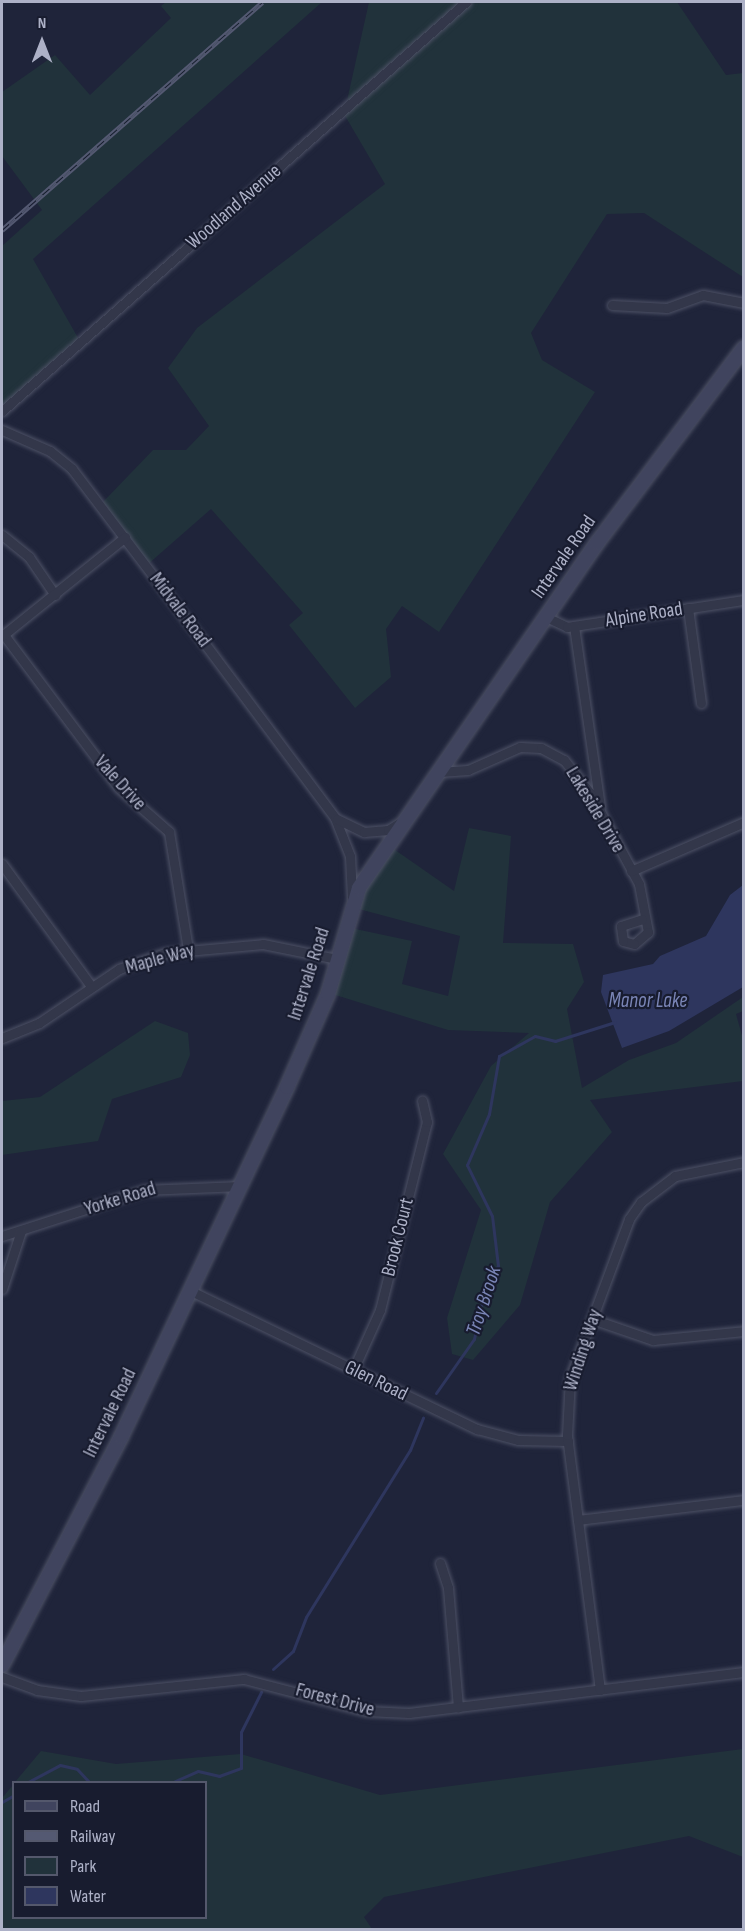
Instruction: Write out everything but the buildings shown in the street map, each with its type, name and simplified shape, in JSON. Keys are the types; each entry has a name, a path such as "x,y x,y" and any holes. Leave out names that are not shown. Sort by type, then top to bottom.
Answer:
{"street":[{"name":"Woodland Avenue","path":"2,411 466,2"},
{"path":"612,305 667,308 703,295 744,303"},
{"name":"Intervale Road","path":"2,1665 191,1291 241,1186 320,1012 348,914 371,867 546,617 744,348"},
{"name":"Midvale Road","path":"2,430 61,459 125,537 335,818 352,870 348,914"},
{"path":"2,535 20,547 55,595"},
{"path":"3,635 125,537"},
{"name":"Alpine Road","path":"546,617 574,626 744,600"},
{"path":"688,608 701,703"},
{"path":"574,626 601,815"},
{"name":"Vale Drive","path":"3,635 119,788 169,832 188,949"},
{"name":"Lakeside Drive","path":"439,772 468,770 506,750 541,748 571,766 632,871 744,822"},
{"name":"Midvale Road","path":"335,818 364,832 388,830 406,820"},
{"path":"2,864 91,986"},
{"path":"632,871 639,884 642,919"},
{"name":"Maple Way","path":"2,1038 39,1023 91,986 142,959 188,949 263,944 337,959"},
{"name":"Brook Court","path":"353,1370 380,1310 427,1122 422,1101"},
{"name":"Winding Way","path":"600,1690 568,1441 568,1389 592,1319 641,1202 675,1176 744,1162"},
{"name":"Yorke Road","path":"2,1236 144,1190 241,1186"},
{"path":"2,1289 21,1231"},
{"name":"Glen Road","path":"191,1291 353,1370 497,1436 568,1441"},
{"path":"592,1319 653,1340 744,1331"},
{"path":"578,1520 744,1500"},
{"path":"440,1563 448,1588 458,1708"},
{"name":"Forest Drive","path":"2,1677 37,1690 81,1696 244,1679 366,1711 458,1708 744,1672"}],"green space":[{"path":"166,2 322,2 33,259 81,343 2,415 2,246 42,210 2,156 2,92 55,55 90,95 171,18 161,6"},
{"path":"369,2 677,2 726,75 743,73 743,277 644,213 607,214 531,333 542,360 595,392 439,632 402,606 386,629 391,677 355,708 289,625 303,613 211,509 147,565 103,502 153,450 186,450 209,426 168,368 197,328 385,184 344,114"},
{"path":"469,828 511,836 503,943 573,944 584,982 567,1009 582,1088 629,1060 676,1043 743,997 743,1011 736,1014 743,1039 743,1081 590,1100 612,1132 550,1202 520,1305 473,1360 452,1354 447,1318 481,1210 443,1154 491,1066 529,1033 448,1030 329,993 346,927 412,941 402,984 448,996 460,936 355,908 388,845 454,891"},
{"path":"155,1021 188,1033 190,1055 181,1077 112,1099 98,1141 2,1155 2,1101 40,1097"},
{"path":"743,1749 743,1857 689,1836 384,1897 364,1917 372,1929 2,1929 2,1798 12,1786 12,1919 207,1919 207,1781 16,1781 41,1751 116,1764 241,1754 380,1795"}],"water":[{"name":"Manor Lake","path":"743,885 743,987 669,1031 622,1048 601,992 603,975 653,964 660,956 706,936 730,895"}],"waterway":[{"name":"Troy Brook","path":"436,1393 474,1339 486,1283 498,1266 492,1216 467,1165 489,1114 499,1056 535,1036 555,1041 615,1022"},
{"name":"Troy Brook","path":"273,1669 293,1651 306,1617 410,1450 423,1417"},
{"name":"Troy Brook","path":"175,1781 198,1771 219,1776 241,1768 241,1732 261,1692"},
{"name":"Troy Brook","path":"30,1781 60,1765 77,1769 88,1781"},
{"name":"Troy Brook","path":"2,1802 12,1796"}],"railway":[{"path":"2,230 262,2"}]}
